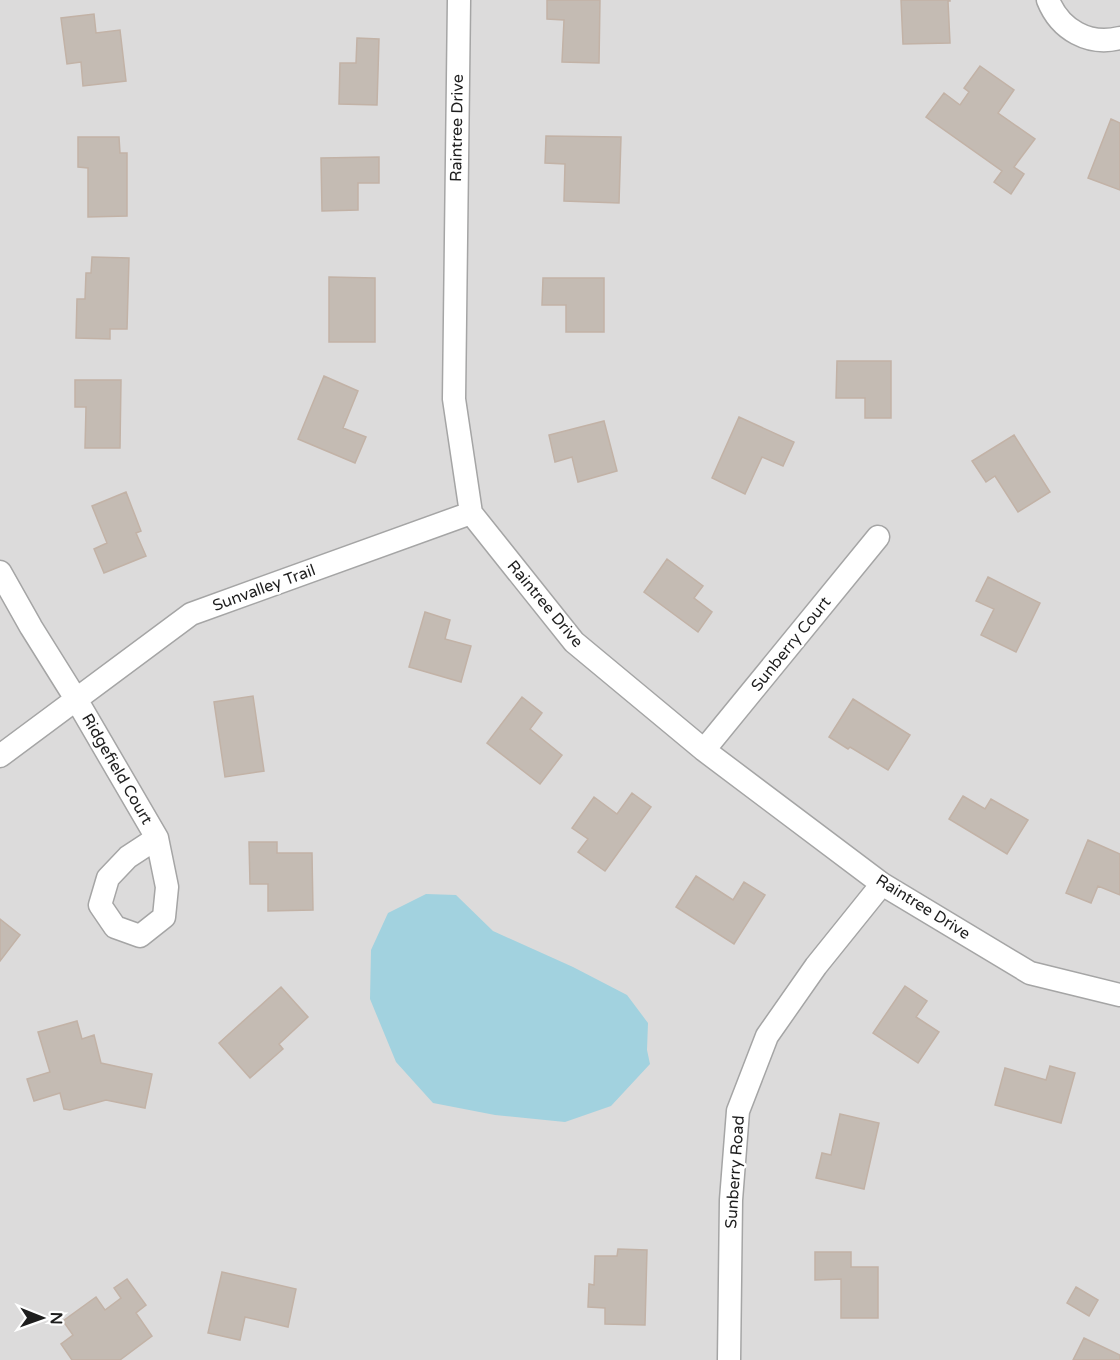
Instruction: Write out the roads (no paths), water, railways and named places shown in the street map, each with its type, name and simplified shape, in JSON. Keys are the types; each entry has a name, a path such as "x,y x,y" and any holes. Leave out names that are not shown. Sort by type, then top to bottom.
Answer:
{"street":[{"name":"Raintree Drive","path":"459,0 454,399 471,513 574,642 704,750 882,884 1029,973 1120,995"},
{"path":"1048,0 1052,11 1064,25 1080,35 1098,40 1120,38"},
{"name":"Sunvalley Trail","path":"0,756 191,614 471,513"},
{"name":"Sunberry Court","path":"704,750 878,537"},
{"name":"Ridgefield Court","path":"0,572 157,838"},
{"name":"Sunberry Road","path":"729,1360 731,1200 738,1111 767,1036 816,966 882,884"}],"water":[{"path":"426,894 456,895 493,931 573,967 627,995 648,1023 647,1050 650,1064 611,1106 565,1122 495,1115 433,1103 396,1062 370,999 371,950 388,913"}]}
